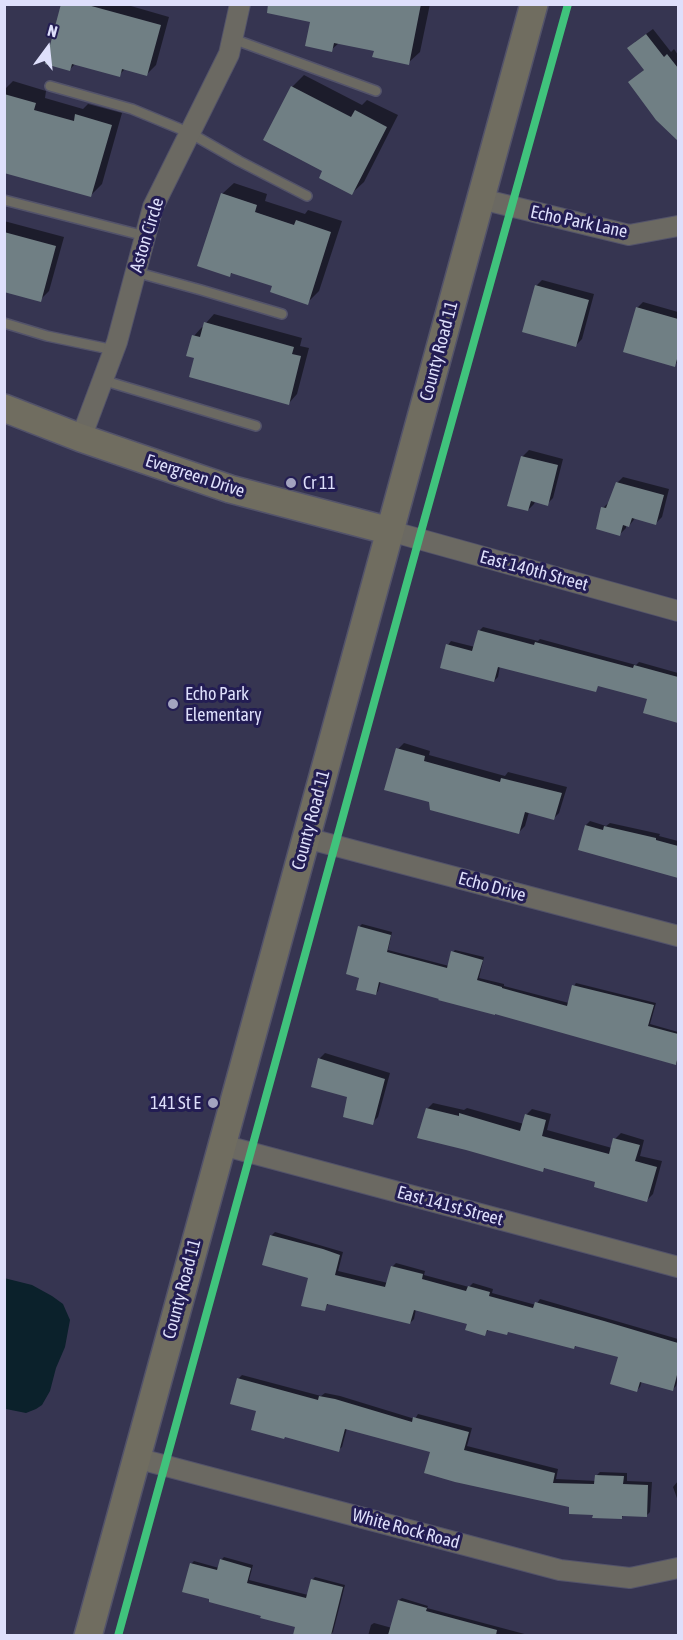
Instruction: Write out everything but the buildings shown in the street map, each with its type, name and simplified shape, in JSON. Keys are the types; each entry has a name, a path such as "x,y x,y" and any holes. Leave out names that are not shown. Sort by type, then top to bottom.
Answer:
{"street":[{"name":"Aston Circle","path":"81,438 114,350 153,207 229,54 240,4"},
{"name":"County Road 11","path":"87,1635 534,4"},
{"name":"Echo Park Lane","path":"481,200 629,235 678,226"},
{"name":"Evergreen Drive","path":"4,408 81,438 230,489 390,531"},
{"name":"East 140th Street","path":"390,531 678,611"},
{"name":"Echo Drive","path":"306,838 678,936"},
{"name":"East 141st Street","path":"222,1145 678,1267"},
{"name":"White Rock Road","path":"136,1458 560,1570 630,1578 678,1568"}],"lane":[{"path":"233,39 376,91"},
{"path":"50,86 132,109 190,133 307,196"},
{"path":"4,200 145,236"},
{"path":"135,272 282,314"},
{"path":"4,323 47,336 114,350"},
{"path":"102,380 256,426"}],"water":[{"path":"4,1278 32,1285 52,1296 63,1304 70,1320 65,1347 50,1391 42,1405 26,1413 5,1408"}],"cycle path":[{"path":"118,1636 568,4"}],"place":[{"name":"Cr 11","path":"291,483"},
{"name":"Echo Park Elementary","path":"173,704"},
{"name":"141 St E","path":"213,1103"}]}
